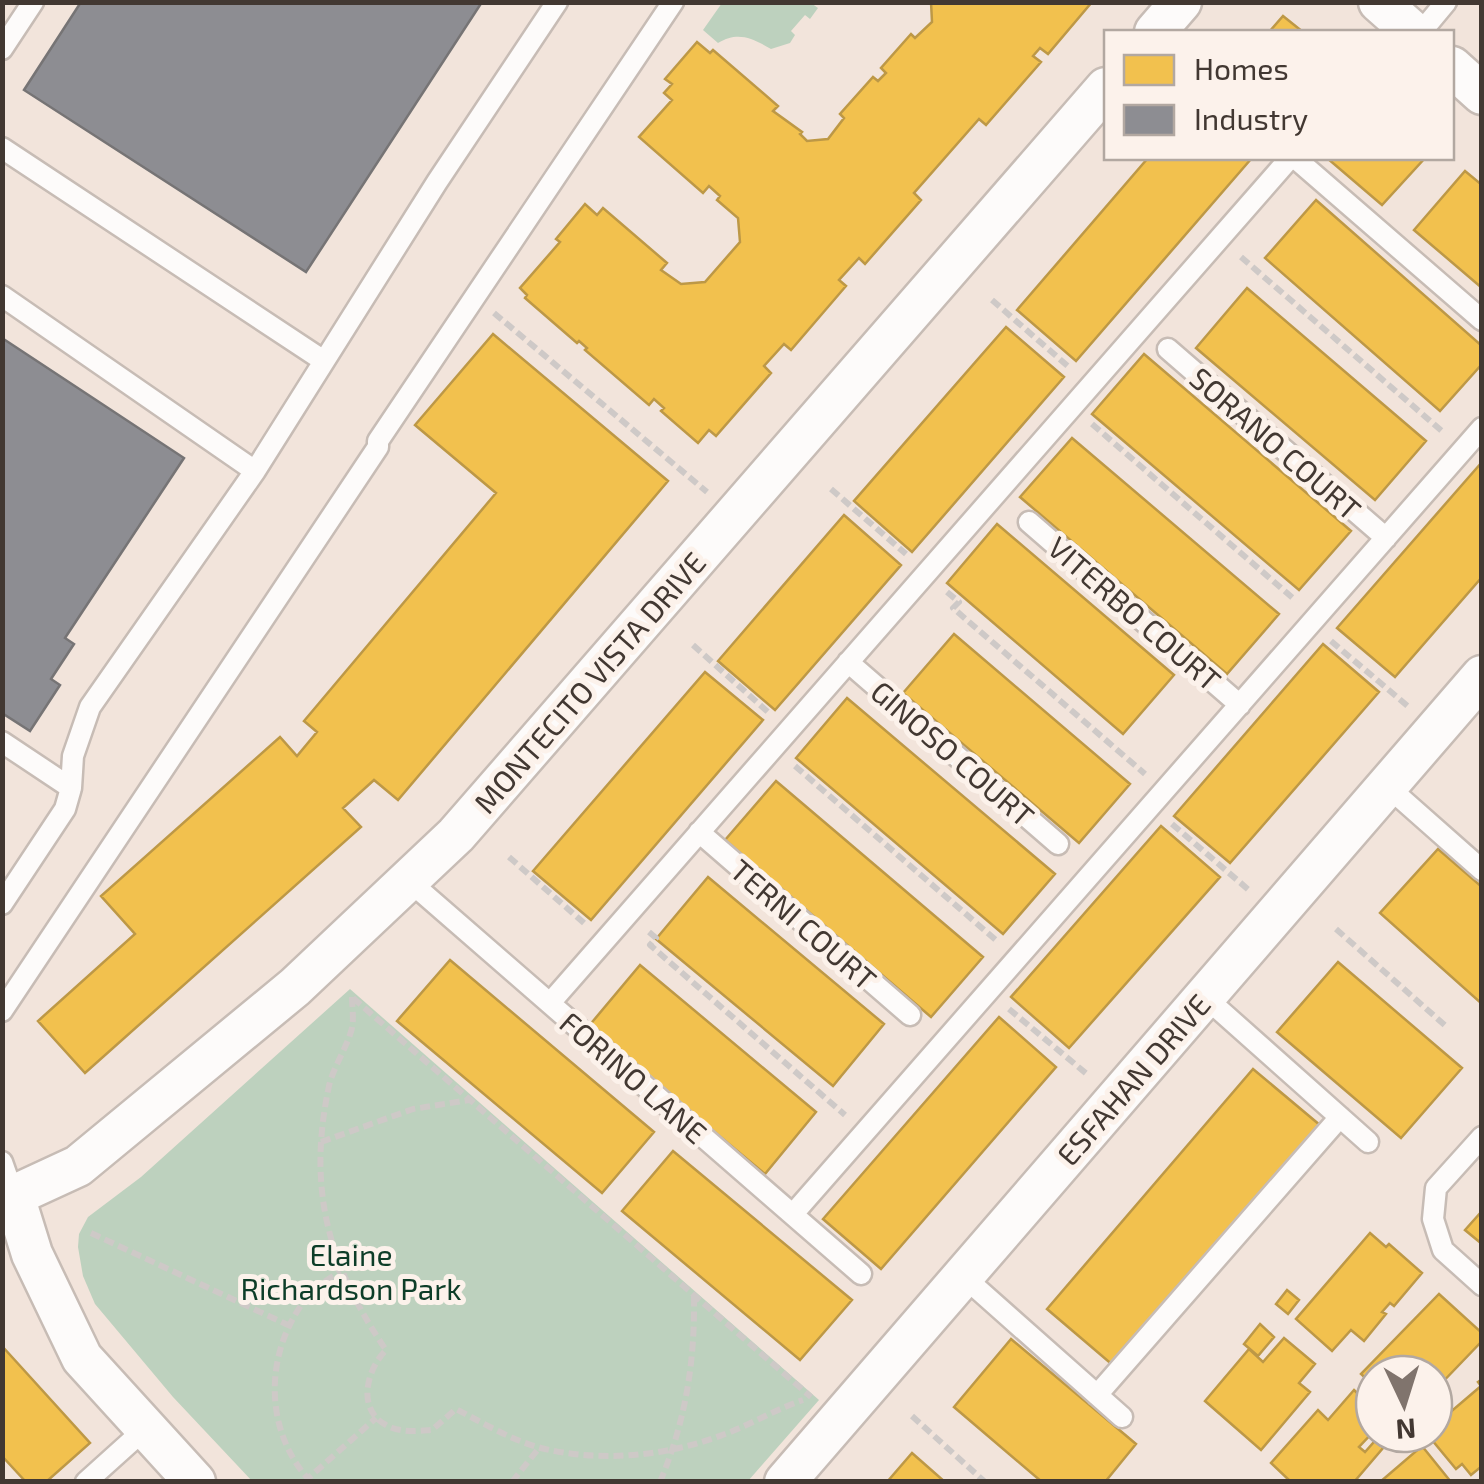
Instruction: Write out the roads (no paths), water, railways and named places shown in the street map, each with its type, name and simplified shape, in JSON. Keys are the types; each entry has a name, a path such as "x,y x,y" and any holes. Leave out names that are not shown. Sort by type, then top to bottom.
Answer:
{"street":[{"path":"1156,30 1181,2"},
{"path":"1379,2 1410,30"},
{"path":"1454,69 1482,94"},
{"name":"MONTECITO VISTA DRIVE","path":"6,1186 78,1166 295,987 456,834 1104,90"},
{"name":"ESFAHAN DRIVE","path":"784,1482 1482,676"},
{"path":"6,1186 32,1254 82,1358 195,1482"}],"lane":[{"path":"2,49 33,2"},
{"path":"2,904 65,810 72,788 73,756 90,707 255,471 437,182 557,2"},
{"path":"2,1010 673,2"},
{"path":"1423,30 1446,2"},
{"path":"2,148 324,361"},
{"path":"550,1003 1290,160"},
{"path":"1294,160 1482,320"},
{"path":"2,296 255,471"},
{"name":"SORANO COURT","path":"1168,349 1386,538"},
{"path":"792,1214 1482,428"},
{"name":"VITERBO COURT","path":"1030,522 1240,704"},
{"name":"GINOSO COURT","path":"848,662 1058,844"},
{"path":"2,742 72,788"},
{"path":"1387,786 1482,870"},
{"name":"TERNI COURT","path":"699,832 910,1015"},
{"name":"FORINO LANE","path":"408,880 862,1274"},
{"path":"1204,996 1368,1142"},
{"path":"1096,1395 1340,1117"},
{"path":"1482,1137 1436,1188 1433,1220 1444,1250 1482,1285"},
{"path":"962,1276 1122,1417"},
{"path":"86,1482 146,1428"}],"park label":[{"name":"Elaine Richardson Park","path":"351,1271"}]}
